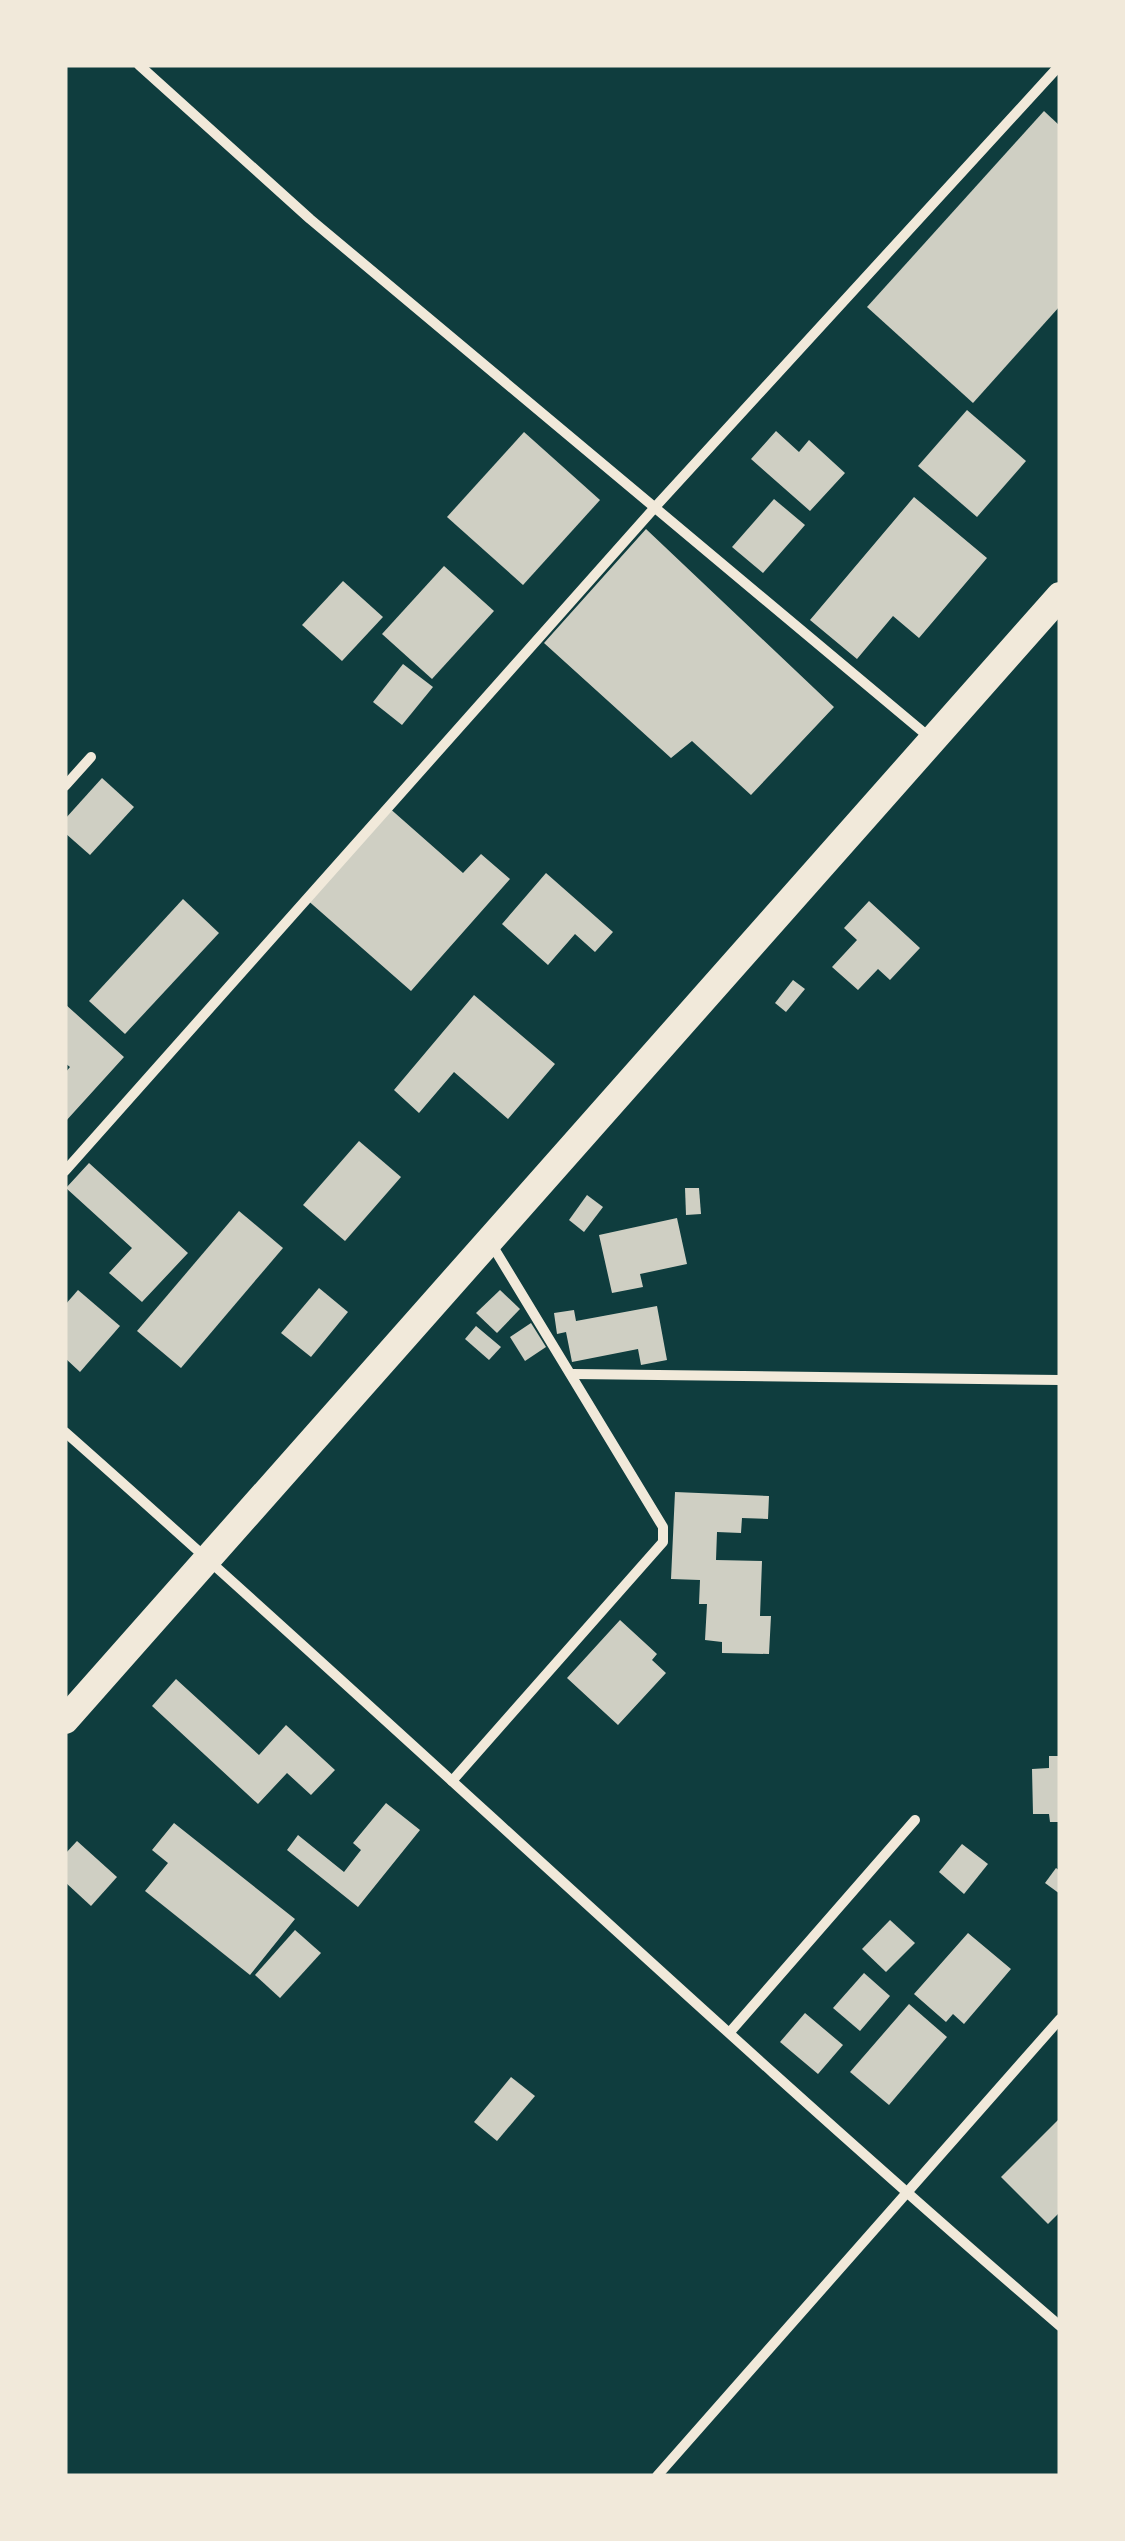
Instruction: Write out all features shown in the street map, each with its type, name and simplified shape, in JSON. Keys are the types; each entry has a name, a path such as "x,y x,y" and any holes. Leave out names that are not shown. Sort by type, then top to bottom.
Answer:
{"highway":[{"path":"65,1720 1060,596"}],"street":[{"path":"139,65 310,219 934,741"},
{"path":"65,1171 656,505 1060,65"},
{"path":"65,786 91,756"},
{"path":"452,1781 664,1542 663,1527 489,1240"},
{"path":"573,1374 1060,1380"},
{"path":"65,1432 209,1558 906,2194 1060,2326"},
{"path":"730,2032 915,1820"},
{"path":"657,2476 1060,2019"}],"building":[{"path":"1044,111 1060,126 1060,306 973,403 867,307"},
{"path":"967,410 1026,461 977,517 918,466"},
{"path":"776,431 799,452 809,440 845,473 810,511 751,459"},
{"path":"524,432 600,500 523,585 447,517"},
{"path":"914,497 987,558 919,638 893,616 857,659 810,620"},
{"path":"774,499 805,525 763,573 732,547"},
{"path":"646,529 834,707 751,795 692,741 671,758 544,643"},
{"path":"444,566 494,611 432,679 382,634"},
{"path":"343,581 383,617 342,661 302,625"},
{"path":"403,664 433,687 402,725 373,702"},
{"path":"102,778 134,807 90,855 65,833 65,819"},
{"path":"387,806 463,873 481,854 510,879 411,991 305,898"},
{"path":"546,873 613,932 595,952 575,934 548,965 502,924"},
{"path":"183,899 219,933 125,1034 89,1001"},
{"path":"869,901 920,948 890,980 878,969 858,990 832,967 857,940 844,928"},
{"path":"793,980 805,989 786,1012 775,1003"},
{"path":"474,995 555,1064 508,1119 454,1072 419,1113 394,1090"},
{"path":"65,1004 124,1057 65,1122 65,1073 70,1067 65,1063"},
{"path":"359,1141 401,1177 345,1241 303,1205"},
{"path":"89,1163 188,1253 142,1302 109,1273 132,1248 66,1188"},
{"path":"685,1188 699,1188 701,1214 686,1215"},
{"path":"587,1195 603,1207 584,1232 569,1220"},
{"path":"239,1211 283,1248 181,1368 137,1331"},
{"path":"677,1218 687,1264 640,1274 643,1287 612,1293 599,1235"},
{"path":"319,1288 348,1312 311,1357 281,1333"},
{"path":"78,1290 120,1326 80,1372 65,1358 65,1305"},
{"path":"500,1290 520,1309 497,1333 476,1313"},
{"path":"657,1306 667,1360 641,1365 638,1349 572,1362 566,1332 557,1334 554,1313 574,1310 576,1321"},
{"path":"531,1323 546,1347 525,1361 510,1337"},
{"path":"476,1326 501,1347 489,1360 465,1339"},
{"path":"675,1492 769,1496 768,1519 742,1518 741,1533 717,1532 716,1560 762,1561 760,1616 771,1616 769,1654 722,1653 722,1642 705,1640 707,1604 699,1604 700,1580 671,1579"},
{"path":"620,1620 657,1654 652,1660 666,1673 618,1725 567,1678"},
{"path":"176,1679 259,1755 286,1725 335,1770 311,1795 287,1773 258,1804 152,1706"},
{"path":"1049,1756 1060,1756 1060,1822 1050,1822 1049,1814 1033,1814 1032,1769 1049,1768"},
{"path":"386,1803 420,1830 358,1907 287,1850 298,1835 344,1872 361,1850 353,1843"},
{"path":"174,1823 295,1919 250,1975 145,1891 168,1863 152,1850"},
{"path":"77,1841 117,1877 91,1906 65,1882 65,1854"},
{"path":"962,1844 988,1864 964,1894 939,1872"},
{"path":"1056,1868 1060,1871 1060,1894 1045,1883"},
{"path":"890,1920 915,1943 886,1972 862,1949"},
{"path":"295,1930 321,1953 280,1998 255,1975"},
{"path":"968,1933 1011,1969 964,2024 953,2014 946,2022 914,1994"},
{"path":"864,1973 890,1996 860,2031 833,2008"},
{"path":"909,2004 947,2037 889,2105 850,2072"},
{"path":"805,2013 843,2045 818,2074 780,2042"},
{"path":"511,2077 535,2096 497,2141 474,2122"},
{"path":"1060,2118 1060,2212 1048,2224 1001,2177"}]}
